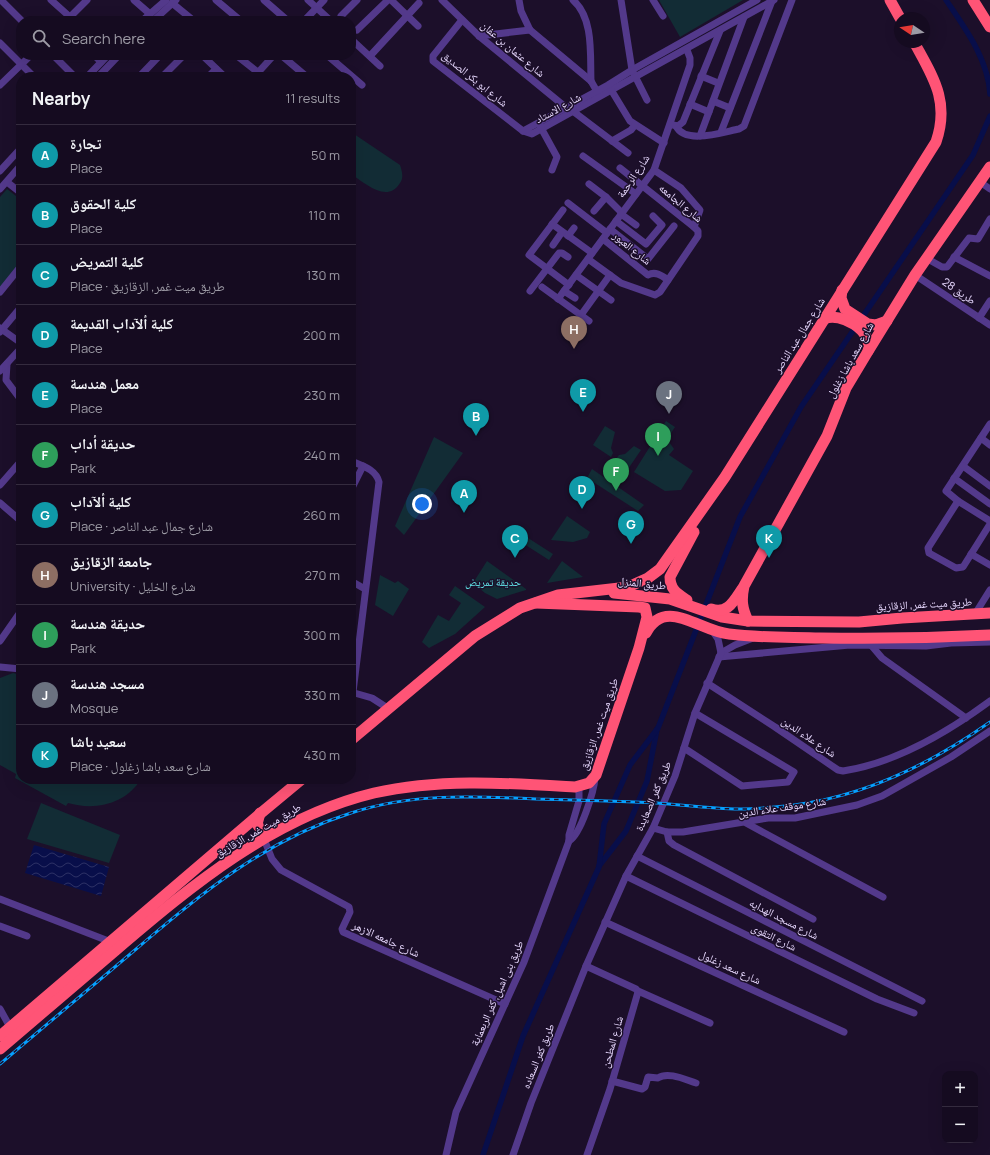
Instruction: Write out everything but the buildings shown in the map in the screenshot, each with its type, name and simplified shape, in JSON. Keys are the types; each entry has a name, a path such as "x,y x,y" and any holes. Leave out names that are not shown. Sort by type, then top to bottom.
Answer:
{"highway":[{"path":"890,0 897,12"},
{"path":"974,1 990,27"},
{"name":"شارع جمال عبد الناصر","path":"594,590 628,587 642,581 654,573 665,562 714,491 923,164 939,132 942,112 939,92 932,73 917,48"},
{"name":"شارع سعد باشا زغلول","path":"748,621 743,610 741,600 744,586 827,436 846,388 926,258 990,167"},
{"path":"842,290 843,313"},
{"path":"824,319 843,313 866,328 868,340 867,353"},
{"path":"866,328 887,321"},
{"path":"687,602 673,590 670,584 670,577 699,524 713,502 714,491"},
{"path":"717,613 728,607 744,586"},
{"path":"356,736 485,628 532,603 558,595 594,590"},
{"name":"طريق المنزل","path":"594,590 687,602"},
{"name":"طريق ميت غمر, الزقازيق","path":"687,602 717,613 728,619 748,621 859,622 990,613"},
{"name":"طريق ميت غمر, الزقازيق","path":"0,1049 144,926 211,873 290,823 323,809 357,798 411,787 482,782 579,786 589,783 596,775 639,648 647,617 645,608 532,603"},
{"name":"طريق ميت غمر, الزقازيق","path":"639,648 655,620 668,616 681,618 721,633 758,637 868,642 990,635"},
{"name":"طريق ميت غمر, الزقازيق","path":"868,642 882,633 896,628 990,620"},
{"name":"طريق ميت غمر, الزقازيق","path":"859,622 896,628 990,629"},
{"name":"طريق ميت غمر, الزقازيق","path":"0,1036 296,784"},
{"path":"261,813 257,824 261,830 269,831 290,823"},
{"path":"225,844 236,845 240,850 240,854"}],"street":[{"path":"1,0 17,16"},
{"path":"51,0 65,16"},
{"path":"71,16 87,0"},
{"path":"134,0 150,14"},
{"path":"216,0 235,16"},
{"path":"264,0 282,16"},
{"path":"308,0 325,16"},
{"path":"309,16 324,0"},
{"path":"341,16 357,0"},
{"path":"357,30 389,0 418,26"},
{"name":"شارع عثمان بن عفان","path":"442,0 479,36 571,111 628,153"},
{"path":"519,0 521,11 530,30 591,81 599,94"},
{"path":"573,0 583,12 586,23 591,81"},
{"path":"622,0 634,72 647,100"},
{"path":"653,0 663,16"},
{"name":"شارع الاستاد","path":"634,72 687,50 720,31 726,23 757,0"},
{"path":"673,125 682,133 691,137 741,128 746,124 792,0"},
{"path":"148,16 171,1"},
{"path":"159,15 171,1"},
{"path":"171,1 186,16"},
{"path":"721,132 773,1"},
{"name":"شارع الاستاد","path":"523,131 532,134 540,126 571,111 634,72 726,23 747,15 773,1"},
{"path":"370,56 419,3"},
{"path":"700,136 718,83 747,15"},
{"path":"713,101 720,93 747,15"},
{"name":"شارع ابو بكر الصديق","path":"462,20 433,56 433,61 523,131"},
{"path":"479,36 530,30"},
{"path":"673,125 682,124 720,31"},
{"path":"0,43 16,58"},
{"path":"356,44 380,66"},
{"name":"شارع الرحمة","path":"558,299 654,170 664,142 673,125 679,95 690,63 687,50"},
{"path":"18,60 29,72"},
{"path":"1,82 26,60"},
{"path":"58,60 70,72"},
{"path":"103,72 113,60"},
{"path":"144,72 155,60"},
{"path":"167,72 179,60"},
{"path":"207,60 219,72"},
{"path":"242,60 256,72"},
{"path":"261,72 270,60"},
{"path":"287,60 301,72"},
{"path":"333,60 347,72"},
{"path":"92,72 101,62"},
{"path":"213,72 216,69"},
{"path":"701,76 718,83"},
{"path":"356,80 362,85"},
{"path":"610,88 628,118 635,125 664,142"},
{"path":"679,95 709,112"},
{"path":"713,101 730,108"},
{"path":"612,141 629,131 635,125"},
{"path":"540,126 557,157 552,170"},
{"path":"1,167 16,153"},
{"path":"583,156 636,194"},
{"name":"شارع الجامعه","path":"610,275 624,284 652,294 659,293 698,236 698,230 620,168"},
{"path":"654,170 681,188 700,210 694,227"},
{"path":"0,189 16,171"},
{"path":"7,182 16,189"},
{"path":"980,182 990,189"},
{"path":"588,184 606,197 636,226"},
{"path":"594,211 606,197"},
{"path":"568,203 607,233 648,259 674,226"},
{"path":"563,210 529,255 547,269 575,298"},
{"path":"616,221 645,244 662,225 653,216"},
{"path":"926,258 945,268 969,238 978,239 990,219"},
{"path":"552,224 610,275 581,315"},
{"path":"553,245 574,228"},
{"name":"شارع العبور","path":"607,233 647,275 659,274 668,280"},
{"path":"530,291 559,253 568,257"},
{"path":"954,257 990,276"},
{"path":"0,292 16,272"},
{"path":"576,275 611,300"},
{"name":"طريق 28","path":"915,275 990,325"},
{"path":"542,287 589,321"},
{"path":"979,318 990,301"},
{"path":"16,313 1,330 16,340"},
{"path":"0,371 16,353"},
{"path":"6,364 6,380 16,393"},
{"path":"958,501 928,548 929,553 939,560 956,568 960,568 971,554 990,523 946,492 990,424"},
{"path":"981,438 990,445"},
{"path":"356,463 375,473 379,482 356,663"},
{"path":"356,480 363,466"},
{"path":"963,466 990,486"},
{"path":"0,485 16,467"},
{"path":"954,478 990,504"},
{"path":"0,503 16,517"},
{"path":"971,554 990,565"},
{"path":"356,584 366,589"},
{"path":"975,614 990,590"},
{"path":"0,641 16,618"},
{"path":"711,630 718,639 720,655"},
{"path":"720,655 735,645 758,637"},
{"path":"720,655 868,642 926,646 990,642"},
{"path":"868,642 882,658 966,718"},
{"name":"طريق كفر الصعايدة","path":"586,966 626,876 654,828 673,782 706,684 720,655"},
{"path":"0,667 16,668"},
{"name":"شارع علاء الدين","path":"706,684 840,770 852,769 889,758 936,736 966,718 990,701"},
{"path":"356,693 372,698 389,709"},
{"path":"684,748 742,786 788,782 794,772 695,713"},
{"name":"شارع موقف علاء الدين","path":"654,828 667,832 683,832 746,823 768,818 799,817 845,808 879,797 951,757 990,732"},
{"path":"569,841 577,831 590,801 596,775"},
{"path":"569,841 568,835 579,801 579,786"},
{"path":"746,823 883,897"},
{"path":"667,832 670,841 674,845 813,919"},
{"name":"شارع جامعه الازهر","path":"264,839 272,859 281,870 349,907 350,910 342,929 343,932 506,1004"},
{"name":"طريق بنى اشبل, كفر الربعماية","path":"446,1155 456,1112 506,1004 534,937 569,841"},
{"name":"شارع مسجد الهدايه","path":"637,856 922,1001"},
{"name":"شارع التقوى","path":"626,876 876,999 914,1013"},
{"path":"0,899 111,942"},
{"name":"شارع سعد زغلول","path":"606,922 844,1032"},
{"path":"0,926 27,936"},
{"path":"586,966 710,1024"},
{"name":"طريق كفر السعاده","path":"513,1155 531,1103 586,966"},
{"name":"شارع المطحن","path":"588,1155 612,1081 638,991"},
{"path":"0,1009 10,1027"},
{"path":"612,1081 642,1089 645,1087 648,1077 652,1076 658,1078 661,1075 673,1076 696,1083"}],"green space":[{"path":"659,0 743,0 680,37"},
{"path":"356,135 400,165 402,172 402,179 400,183 395,189 389,192 382,192 356,177"},
{"path":"7,189 16,196 16,268 0,288 0,197"},
{"path":"666,421 675,427 667,439 674,449 669,455 693,471 681,490 665,491 634,472"},
{"path":"605,426 615,432 611,448 613,453 611,457 593,445"},
{"path":"434,437 463,453 404,535 395,526"},
{"path":"634,446 641,450 628,469 615,460 619,455 625,454"},
{"path":"592,469 644,505 638,511 587,478"},
{"path":"567,516 590,532 587,538 573,542 551,540"},
{"path":"511,527 553,554 549,560 507,533"},
{"name":"حديقة تمريض","path":"487,561 526,590 497,599 485,593 473,583"},
{"path":"562,561 583,577 547,583"},
{"path":"380,575 395,583 398,581 409,589 393,616 375,605"},
{"path":"455,586 485,607 455,634 429,648 422,642 438,615 449,621 461,603 449,595"},
{"path":"13,673 16,674 16,774 0,765 0,678"},
{"path":"26,784 138,784 135,788 118,800 109,803 99,806 89,806 68,803 66,806"},
{"path":"41,803 120,835 109,863 27,839"}],"water":[{"path":"34,845 109,867 101,896 25,873"}],"waterway":[{"path":"946,0 968,33 980,56 985,68 990,94"},
{"path":"483,1155 523,1036 599,867 604,824 630,765 658,728 740,517 801,407 973,155 990,116"},
{"path":"599,866 626,831 647,781 657,729"}],"railway":[{"path":"0,1064 185,908 236,870 290,838 320,824 351,813 396,802 443,797 642,802 729,809 794,805 820,801 846,794 897,776 945,751 990,722"}],"place":[{"name":"جامعة الزقازيق","path":"574,349"},
{"name":"معمل هندسة","path":"583,412"},
{"name":"مسجد هندسة","path":"669,414"},
{"name":"كلية الحقوق","path":"476,436"},
{"name":"حديقة هندسة","path":"658,456"},
{"name":"حديقة أداب","path":"616,491"},
{"name":"كلية ألآداب القديمة","path":"582,509"},
{"name":"تجارة","path":"464,513"},
{"name":"كلية ألآداب","path":"631,544"},
{"name":"كلية التمريض","path":"515,558"},
{"name":"سعيد باشا","path":"769,558"}]}
